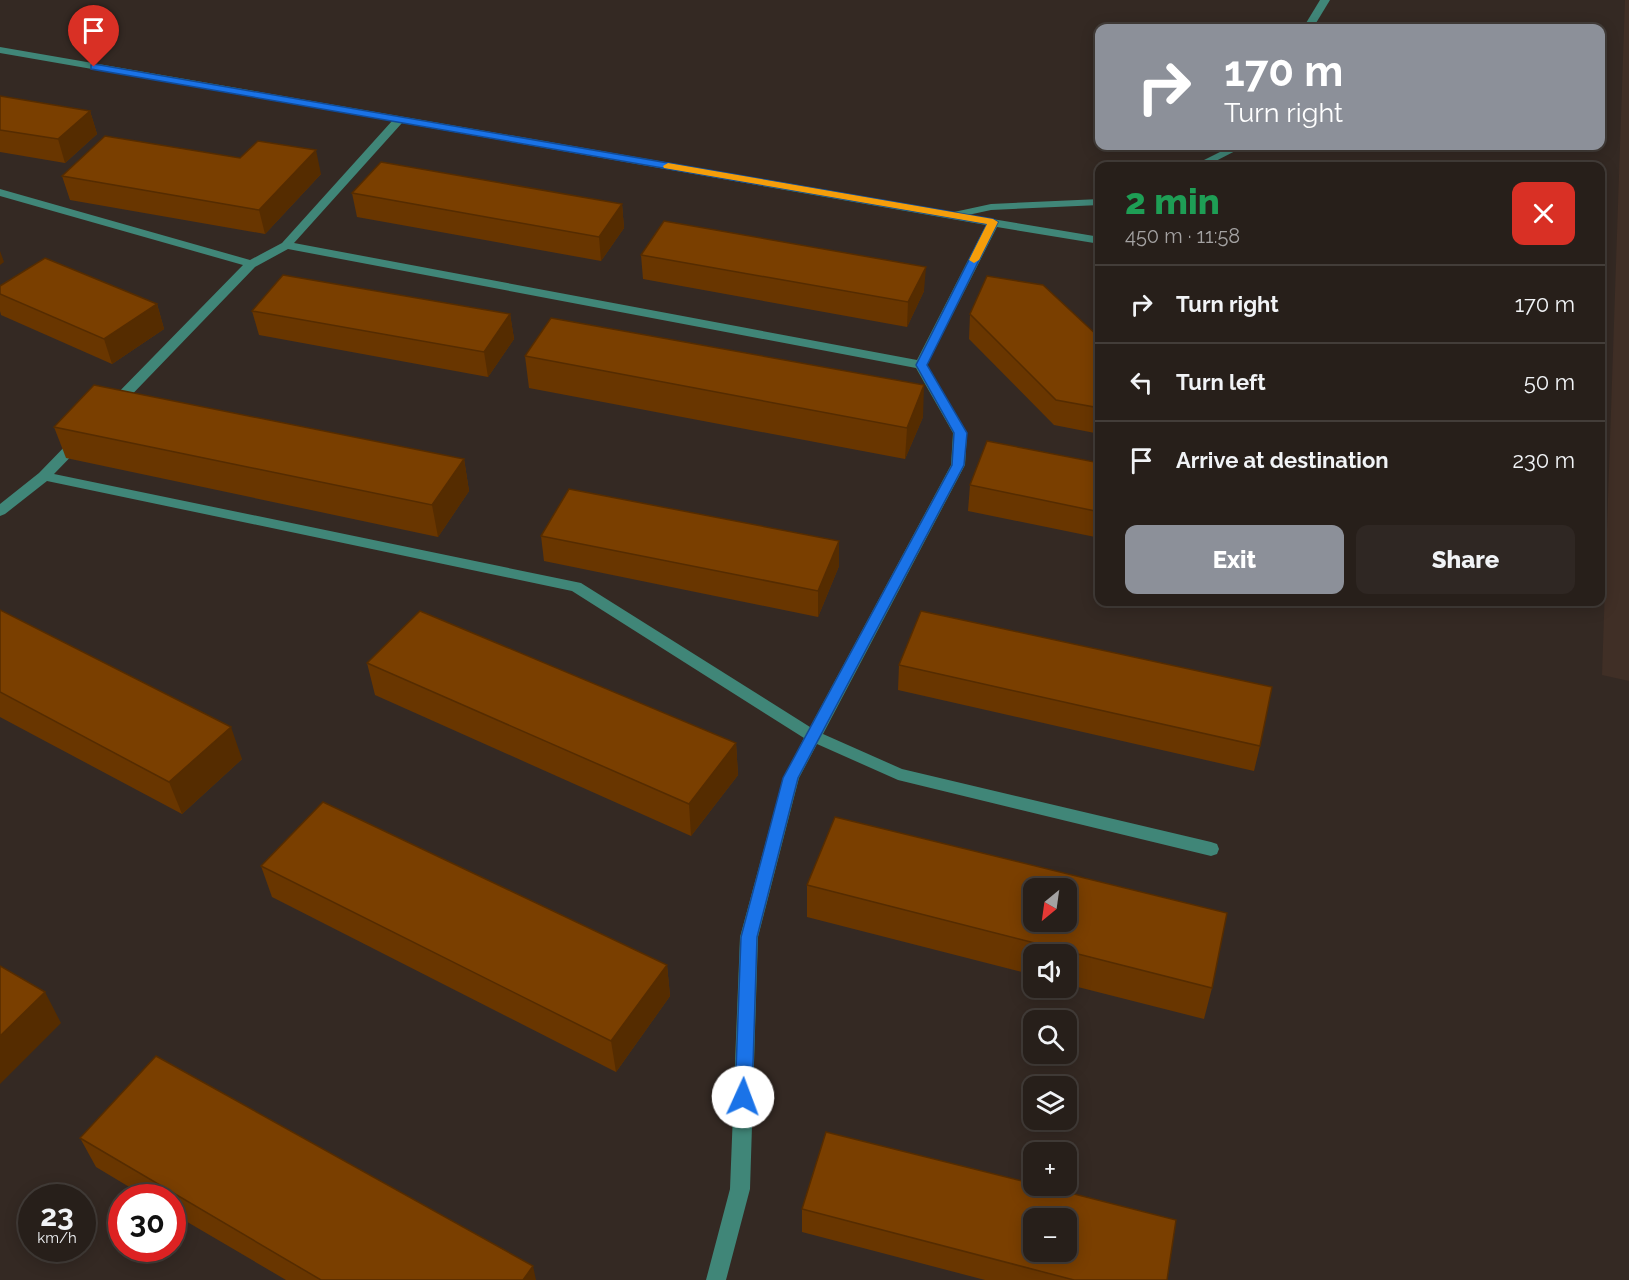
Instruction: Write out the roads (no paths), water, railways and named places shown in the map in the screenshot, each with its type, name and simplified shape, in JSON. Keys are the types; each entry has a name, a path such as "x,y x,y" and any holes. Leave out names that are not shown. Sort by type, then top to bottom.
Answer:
{"street":[{"path":"1310,24 1325,0"},
{"path":"0,51 1095,240"},
{"path":"102,417 251,264 286,245 399,120"},
{"path":"1206,162 1232,150"},
{"path":"0,192 251,264"},
{"path":"951,215 991,207 1095,202"},
{"path":"921,365 993,222"},
{"path":"286,245 921,365 960,433 958,465 791,778 749,937 740,1189 716,1280"},
{"path":"0,511 44,476 86,434"},
{"path":"44,476 576,587 813,736 898,774 1211,849"}]}
